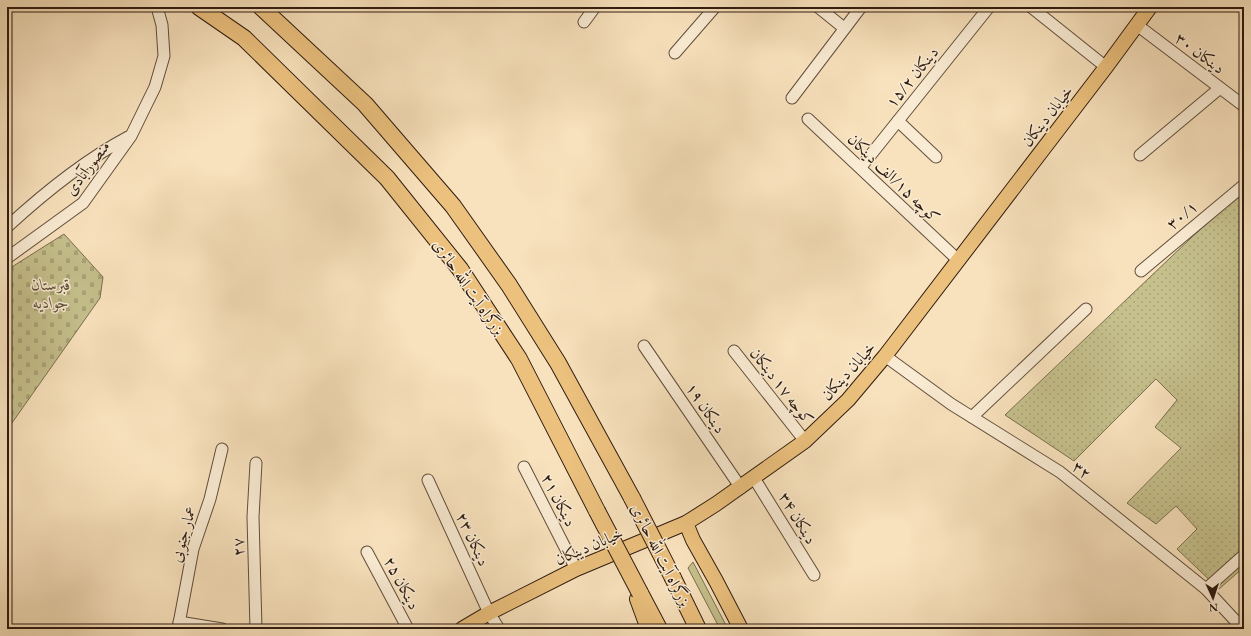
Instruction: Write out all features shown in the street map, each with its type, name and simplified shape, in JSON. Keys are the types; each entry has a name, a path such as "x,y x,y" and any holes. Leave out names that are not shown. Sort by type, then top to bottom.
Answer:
{"highway":[{"name":"بزرگراه آیت الله حائری","path":"199,7 244,38 387,178 460,269 519,359 597,511 624,559 658,629"},
{"name":"بزرگراه آیت الله حائری","path":"261,7 365,104 453,206 509,285 558,363 632,498 698,629"}],"main road":[{"name":"خیابان دینکان","path":"462,629 489,613 576,569 686,523 741,488 805,441 848,400 885,356 1106,67 1150,7"},
{"path":"686,523 693,540 741,629"},
{"path":"624,559 648,629"}],"street":[{"name":"منصورآبادی","path":"7,258 83,203 130,136 155,87 164,56 162,25 157,7"},
{"path":"584,22 595,7"},
{"path":"675,53 715,7"},
{"path":"818,7 844,28"},
{"path":"792,98 861,7"},
{"name":"۱۵/۲ دینکان","path":"861,168 989,7"},
{"path":"1031,7 1106,67"},
{"name":"۳۰ دینکان","path":"1137,26 1244,106"},
{"path":"1140,155 1220,88"},
{"name":"کوچه ۱۵/الف دینکان","path":"808,119 958,260"},
{"path":"898,121 936,157"},
{"name":"منصورآبادی","path":"7,227 65,177 111,146 130,136"},
{"name":"۳۰/۱","path":"1142,271 1244,185"},
{"path":"972,417 1086,309"},
{"name":"۱۹ دینکان","path":"644,346 741,488"},
{"name":"کوچه ۱۷ دینکان","path":"734,351 805,441"},
{"name":"۳۲","path":"885,356 951,404 1060,472 1206,589 1243,629"},
{"name":"عمار جنوبی","path":"178,626 193,549 210,499 222,449"},
{"name":"۲۷","path":"256,463 253,517 256,629"},
{"name":"۲۱ دینکان","path":"524,467 576,569"},
{"name":"۳۴ دینکان","path":"754,478 814,575"},
{"name":"۲۳ دینکان","path":"428,480 489,613 499,629"},
{"name":"۲۵ دینکان","path":"367,552 408,629"},
{"path":"1206,589 1244,555"},
{"path":"178,626 222,629"}],"green space":[{"path":"1244,190 1244,567 1219,589 1177,549 1197,529 1176,506 1156,524 1127,503 1181,448 1155,427 1177,400 1156,379 1074,461 1005,415 1191,238"},
{"name":"قبرستان جوادیه","path":"64,234 103,277 100,298 7,430 7,270"},
{"path":"693,562 728,629 720,629 688,568"}]}
